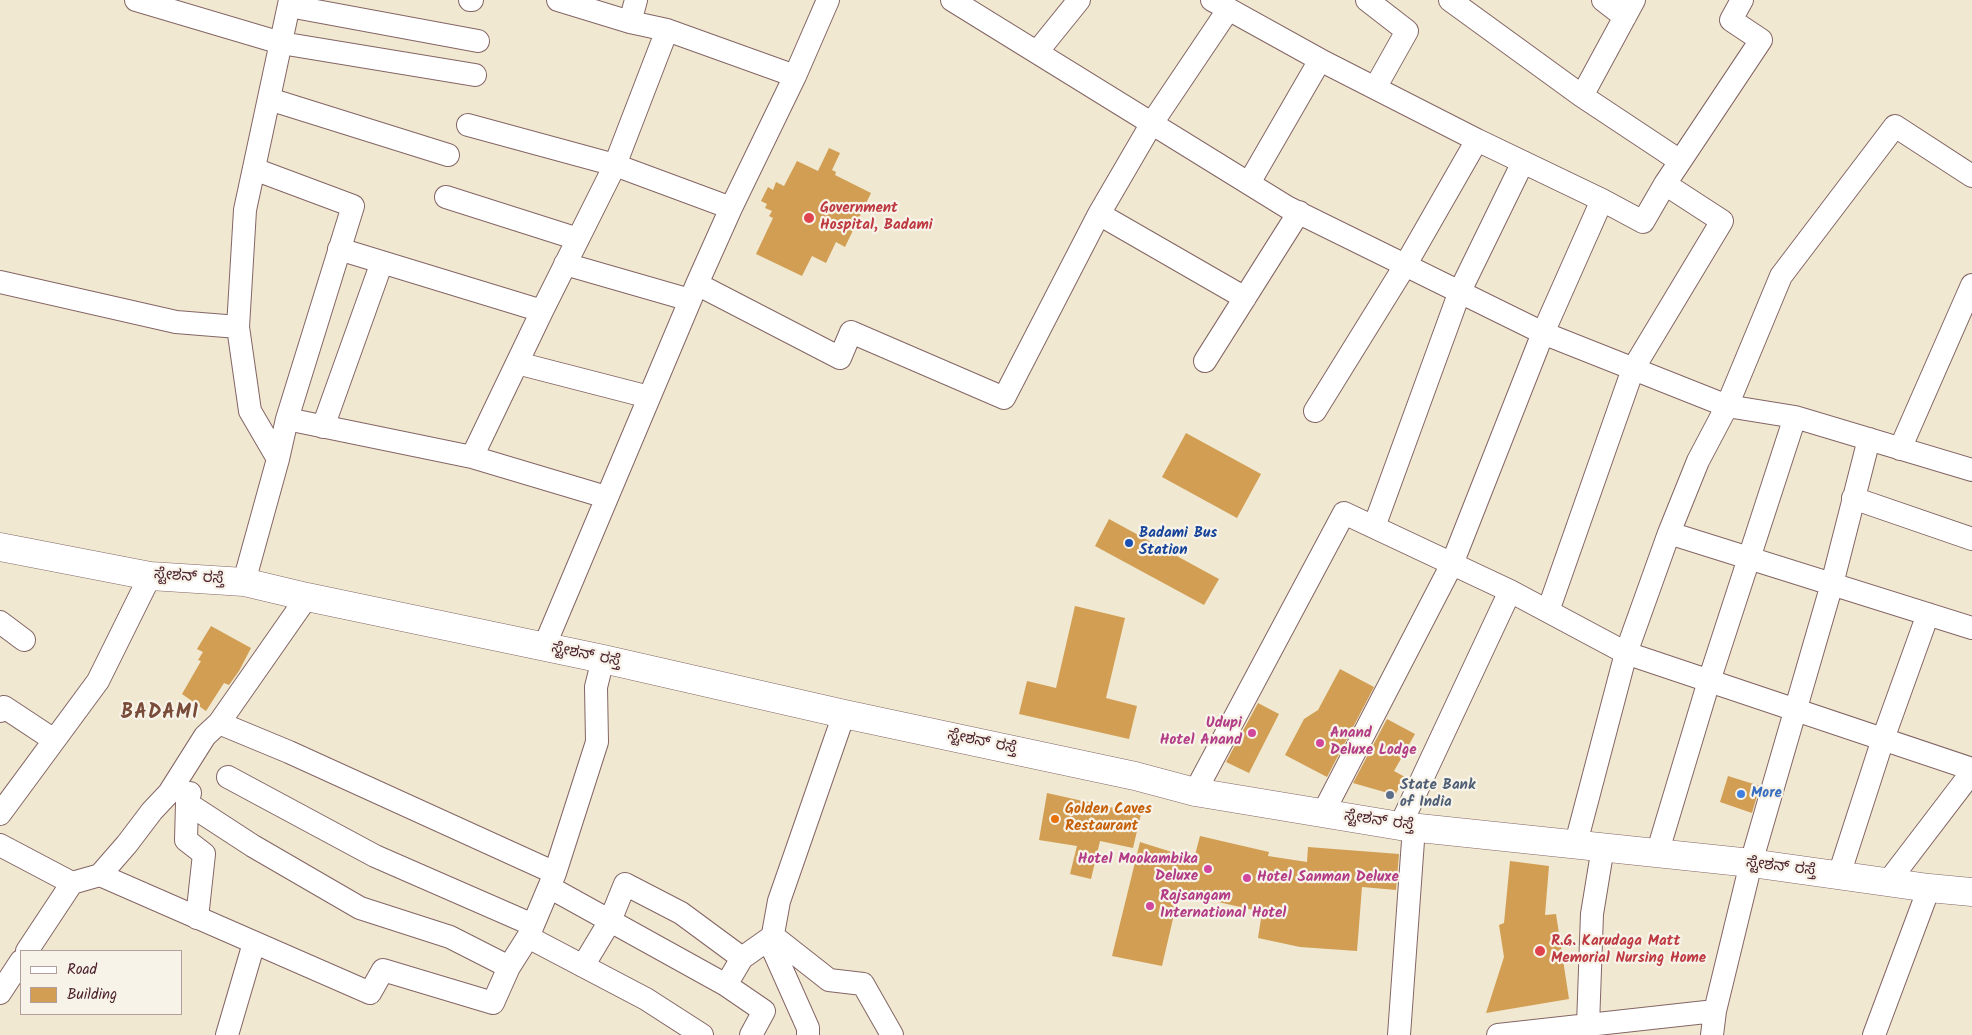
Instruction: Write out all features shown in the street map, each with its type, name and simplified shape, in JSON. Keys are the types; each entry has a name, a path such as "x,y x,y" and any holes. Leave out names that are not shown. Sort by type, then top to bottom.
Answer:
{"highway":[{"name":"ಸ್ಟೇಶನ್ ರಸ್ತೆ","path":"0,547 150,576 244,582 1126,774 1195,792 1407,826 1751,863 1929,888 1972,892"}],"street":[{"path":"136,0 281,43 475,75"},
{"path":"558,0 630,22 668,30 795,76"},
{"path":"630,22 636,0"},
{"path":"544,646 694,292 795,76 828,0"},
{"path":"952,0 1299,212 1543,333 1727,406 1795,417 1972,470"},
{"path":"1037,52 1080,0"},
{"path":"1367,0 1407,31 1375,88"},
{"path":"1450,0 1582,96 1680,161"},
{"path":"1582,96 1630,8 1603,0"},
{"path":"566,264 694,292 840,358 851,332 1004,398 1099,214 1220,4 1320,60 1477,140 1602,200 1642,222 1680,161 1761,40 1731,20 1742,0"},
{"path":"278,459 250,411 238,327 245,210 290,3 478,41"},
{"path":"472,457 615,165 668,30"},
{"path":"1249,183 1320,60"},
{"path":"269,99 448,154"},
{"path":"468,125 615,165 732,208"},
{"path":"1588,1025 1592,914 1589,845 1626,653 1669,533 1698,462 1727,406 1781,276 1895,126 1972,176"},
{"path":"1315,411 1406,264 1477,140"},
{"path":"1374,527 1460,291 1523,162"},
{"path":"244,582 278,459 286,419 353,206 254,169"},
{"path":"1548,611 1633,369 1722,222 1665,184"},
{"path":"446,197 578,239"},
{"path":"1323,813 1452,564 1543,333 1602,200"},
{"path":"1206,361 1299,212"},
{"path":"1099,214 1245,298"},
{"path":"339,250 542,311"},
{"path":"323,427 382,262"},
{"path":"0,282 176,322 238,327"},
{"path":"1900,449 1972,285"},
{"path":"517,363 649,397"},
{"path":"1657,854 1710,681 1795,417"},
{"path":"286,419 472,457 606,497"},
{"path":"1712,1035 1715,1011 1751,863 1832,584 1869,438"},
{"path":"1853,498 1972,539"},
{"path":"1195,792 1344,513 1510,591 1626,653 1972,770 1888,882"},
{"path":"1669,533 1972,628"},
{"path":"0,814 98,681 150,576"},
{"path":"1398,1035 1407,826 1510,591"},
{"path":"28,950 72,883 100,875 169,793 307,597"},
{"path":"1839,875 1883,739 1928,614"},
{"path":"0,622 24,640"},
{"path":"100,875 370,993 383,970 493,1003 509,967 531,931 552,880 597,742 596,687 603,659"},
{"path":"0,711 4,707 54,740"},
{"path":"808,1035 808,1028 771,945 779,901 844,714"},
{"path":"197,918 204,854 186,840 187,803 212,730"},
{"path":"212,730 289,752 552,880 610,920 726,985 764,1011 751,1035"},
{"path":"228,777 375,856 531,931 583,966 646,998 702,1035"},
{"path":"187,803 253,846 360,908 450,937 509,967"},
{"path":"0,845 72,883"},
{"path":"583,966 610,920 625,884 681,913 742,958"},
{"path":"1874,1035 1929,888"},
{"path":"726,985 742,958 773,936"},
{"path":"773,936 829,980 863,984 892,1035"},
{"path":"226,1035 254,943"},
{"path":"0,993 20,963"},
{"path":"1498,1035 1588,1025 1616,1029 1715,1011"}],"building":[{"path":"829,148 840,153 832,170 836,172 835,175 871,193 845,247 836,242 826,263 812,256 802,276 756,254 773,218 769,216 772,211 765,208 767,204 761,201 768,187 773,190 776,182 784,186 797,161 818,171"},
{"path":"1186,433 1261,474 1237,518 1162,477"},
{"path":"1109,519 1219,579 1204,605 1095,546"},
{"path":"1075,606 1125,618 1106,698 1137,706 1129,739 1019,714 1027,681 1056,688"},
{"path":"211,626 251,648 229,685 224,683 206,711 182,694 201,661 198,660 203,652 197,649"},
{"path":"1340,669 1374,687 1327,777 1285,755 1304,719 1318,710"},
{"name":"Udupi Hotel Anand","path":"1258,703 1279,714 1249,773 1226,762"},
{"path":"1387,719 1415,734 1394,771 1405,777 1395,795 1353,783"},
{"name":"More","path":"1728,776 1760,786 1752,813 1720,802"},
{"path":"1047,793 1141,814 1133,848 1100,841 1091,879 1070,874 1077,846 1039,840"},
{"path":"1200,836 1269,852 1268,856 1307,862 1308,847 1399,854 1396,890 1362,887 1357,951 1300,947 1258,938 1262,912 1179,893 1162,966 1112,956 1140,842 1194,859"},
{"path":"1510,861 1549,866 1545,915 1556,914 1569,999 1486,1013 1504,957 1499,925 1504,923"}],"place":[{"name":"Government Hospital, Badami","path":"809,218"},
{"name":"Badami Bus Station","path":"1129,543"},
{"name":"Udupi Hotel Anand","path":"1252,733"},
{"name":"Anand Deluxe Lodge","path":"1320,743"},
{"name":"More","path":"1741,794"},
{"name":"State Bank of India","path":"1390,795"},
{"name":"Golden Caves Restaurant","path":"1055,819"},
{"name":"Hotel Mookambika Deluxe","path":"1208,869"},
{"name":"Hotel Sanman Deluxe","path":"1247,878"},
{"name":"Rajsangam International Hotel","path":"1150,906"},
{"name":"R.G. Karudaga Matt Memorial Nursing Home","path":"1540,951"}],"district":[{"name":"BADAMI","path":"160,715"}]}
